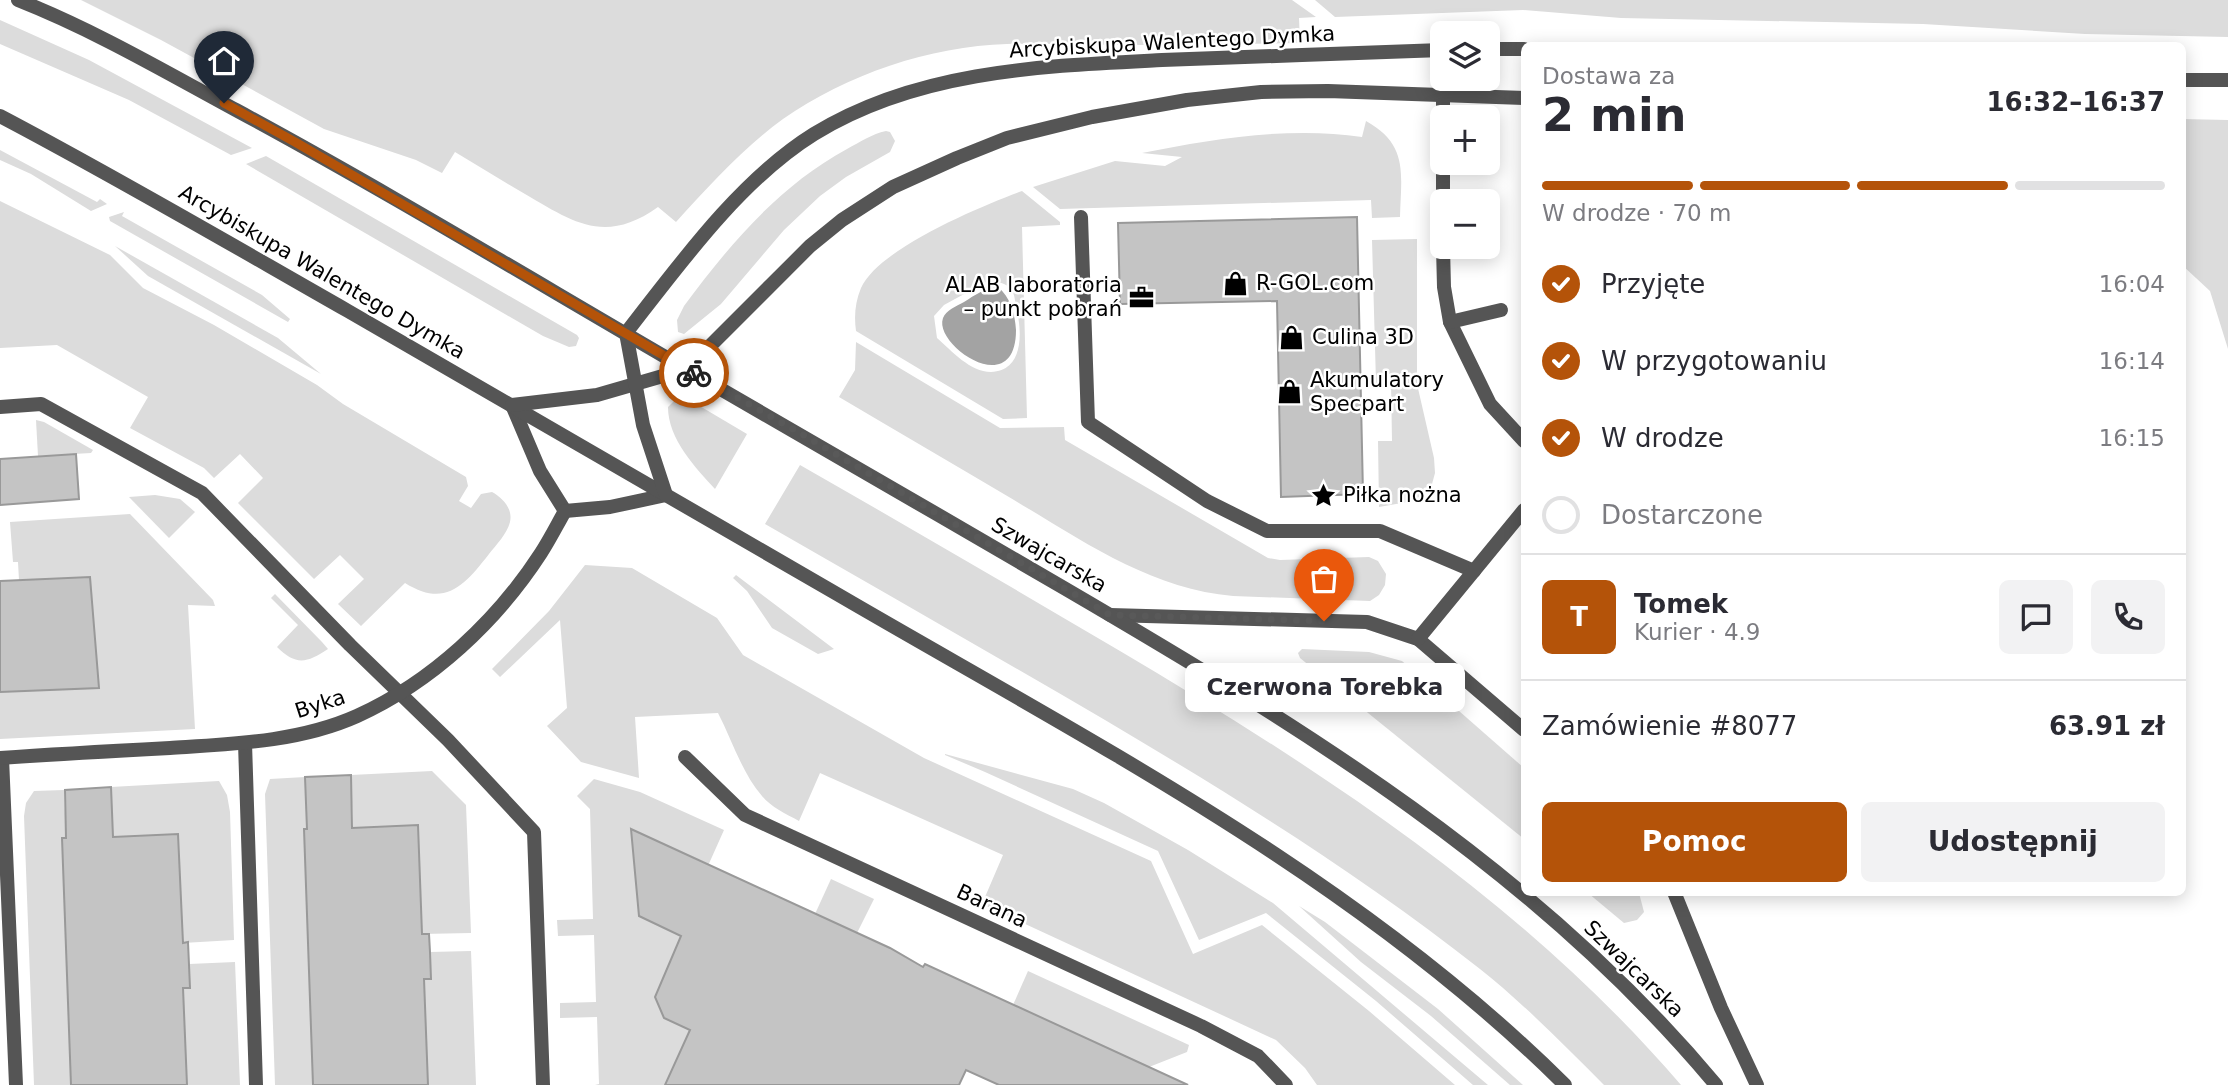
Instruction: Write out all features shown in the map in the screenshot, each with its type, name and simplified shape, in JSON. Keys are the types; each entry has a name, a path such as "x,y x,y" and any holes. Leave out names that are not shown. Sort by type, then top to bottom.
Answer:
{"street":[{"path":"18,0 105,39 295,142 626,334 643,425 666,495"},
{"path":"1500,50 1521,49"},
{"name":"Arcybiskupa Walentego Dymka","path":"626,334 741,193 776,162 812,135 856,110 911,90 961,78 1072,64 1430,50"},
{"path":"2186,79 2228,80"},
{"path":"512,405 597,395 687,369 810,246 842,220 893,187 1007,138 1092,117 1187,100 1261,92 1314,91 1521,98"},
{"path":"1443,91 1443,105"},
{"name":"Arcybiskupa Walentego Dymka","path":"0,116 146,195 512,405"},
{"path":"1081,217 1088,422 1207,501 1267,531 1380,531 1474,571"},
{"path":"1443,259 1444,287 1450,322 1490,404 1521,438"},
{"path":"1450,322 1502,310"},
{"name":"Szwajcarska","path":"626,334 800,433 1283,719 1363,771 1447,832 1521,892"},
{"path":"0,407 41,404 202,493 534,832 543,1085"},
{"path":"512,405 1167,786 1325,888 1467,994 1565,1085"},
{"path":"512,405 540,471 565,511 610,508 666,495"},
{"name":"Byka","path":"1,758 245,743 290,736 355,717 400,693 439,666 483,625 541,553 565,511"},
{"path":"1419,639 1521,514"},
{"path":"1110,615 1367,622 1419,639 1521,727"},
{"path":"245,743 256,1085"},
{"name":"Barana","path":"685,757 745,815 1201,1026 1258,1056 1286,1085"},
{"path":"1,758 16,1085"},
{"name":"Szwajcarska","path":"1525,896 1623,984 1716,1085"},
{"path":"1676,896 1721,1008 1757,1085"}],"shaded area":[{"path":"81,0 1292,0 1316,17 1299,18 1300,43 1007,44 948,50 919,57 861,76 783,119 740,155 676,222 658,207 622,225 605,227 590,225 559,213 455,152 442,173 416,160 324,129 161,40"},
{"path":"1315,0 2228,0 2228,37 2085,34 1923,24 1621,18 1523,10 1335,17"},
{"path":"0,20 89,60 252,148 231,155 129,100 0,44"},
{"path":"2186,119 2228,120 2228,349 2210,291 2186,269"},
{"path":"1366,121 1390,140 1400,162 1400,217 1372,218 1371,200 1060,209 1033,187 1115,161 1165,166 1182,157 1142,153 1196,143 1279,134 1362,137"},
{"path":"890,132 895,141 890,152 846,177 820,196 784,230 721,304 684,334 678,332 677,320 684,306 757,218 799,180 822,164 866,138"},
{"path":"0,150 97,202 100,199 107,204 91,211 31,174 0,160"},
{"path":"266,156 577,335 579,338 576,346 569,347 543,336 246,164"},
{"path":"1022,191 1060,222 1060,225 1022,227 1027,418 1003,419 856,331 855,326 856,304 861,288 871,273 888,258 933,230","holes":["988,281 1005,284 1013,293 1020,337 1010,365 991,372 969,365 937,338 934,316 944,305"]},
{"path":"0,201 110,255 143,288 214,325 317,385 343,404 466,477 468,486 459,501 471,508 481,494 496,494 506,504 511,517 504,535 471,576 453,590 431,594 405,583 361,626 338,604 364,579 340,555 314,579 238,503 263,478 240,454 214,478 204,468 130,428 148,397 57,345 0,348"},
{"path":"124,212 122,216 262,295 290,319 288,322 110,221 109,217"},
{"path":"1417,239 1417,384 1435,473 1432,484 1425,493 1413,501 1379,507 1378,441 1392,441 1391,383 1376,383 1372,240"},
{"path":"115,246 278,338 321,374 148,276"},
{"path":"998,287 1011,306 1016,330 1012,351 1003,362 990,365 962,353 950,341 943,329 943,318 949,310 976,294"},
{"path":"856,342 1000,428 1064,427 1065,440 1268,558 1280,560 1369,557 1378,561 1386,574 1385,585 1379,595 1370,601 1233,596 1174,584 1119,561 839,397 855,370"},
{"path":"677,398 698,405 747,434 715,489 684,452 673,430 668,407"},
{"path":"36,420 93,450 91,453 38,456"},
{"path":"800,465 1120,651 1272,744 1346,794 1489,900 1556,957 1620,1019 1681,1085 1604,1085 1496,982 1435,934 1343,869 1154,749 765,524"},
{"path":"155,495 180,499 195,512 169,538 129,497"},
{"path":"130,514 213,600 215,606 188,605 195,729 0,739 0,690 95,672 90,577 19,580 18,562 13,562 10,522"},
{"path":"585,565 632,568 717,618 743,655 924,758 1151,861 1193,954 1262,925 1455,1085 1317,1085 1305,1068 1276,1040 982,904 1003,855 820,773 799,821 779,810 755,787 718,713 635,717 639,778 581,762 547,726 567,708 560,620 500,677 492,669 549,611"},
{"path":"736,575 834,649 818,654 772,628 747,591 733,578"},
{"path":"275,594 328,649 308,660 296,660 277,647 298,625 271,598"},
{"path":"1302,649 1369,652 1402,661 1521,765 1521,837 1300,658 1298,653"},
{"path":"945,754 1073,789 1104,803 1188,850 1273,903 1488,1085 1473,1085 1376,1001 1266,913 1199,940 1158,851"},
{"path":"432,771 466,805 471,933 422,934 418,826 353,828 351,775"},
{"path":"305,777 307,829 304,830 313,1085 275,1085 265,794 270,779"},
{"path":"594,779 640,792 724,830 707,868 703,866 704,862 631,829 639,916 681,936 655,997 664,1018 690,1030 665,1085 595,1085 599,1084 597,1017 560,1018 560,1003 596,1002 594,935 558,936 557,920 593,919 590,809 577,796"},
{"path":"219,781 227,795 230,812 234,940 183,943 178,834 112,837 111,787"},
{"path":"64,790 66,838 63,838 71,1085 34,1085 24,816 26,803 34,791"},
{"path":"831,879 874,899 857,933 815,914"},
{"path":"1592,896 1640,896 1644,912 1637,920 1624,923"},
{"path":"1299,906 1325,922 1438,1009 1523,1085 1510,1085 1431,1016 1361,962"},
{"path":"471,951 476,1085 428,1085 424,979 431,979 430,952"},
{"path":"235,962 240,1085 187,1085 183,988 190,988 189,964"},
{"path":"1028,971 1189,1045 1187,1052 1144,1069 1013,1005"}],"building":[{"path":"1357,217 1363,494 1281,497 1277,301 1120,304 1118,223"},
{"path":"76,454 79,499 0,505 0,459"},
{"path":"90,577 99,688 0,692 0,581"},
{"path":"351,775 352,828 418,825 422,934 429,934 430,952 431,979 424,979 428,1085 313,1085 304,829 307,829 305,777"},
{"path":"111,787 113,837 178,834 183,943 188,942 190,988 183,988 187,1085 71,1085 62,838 66,838 65,790"},
{"path":"631,829 890,948 923,967 925,964 1188,1085 999,1085 966,1070 959,1085 665,1085 690,1030 664,1018 655,997 681,936 639,916"}],"way so far":[{"path":"694,373 1110,615 1324,621"}],"place":[{"name":"R-GOL.com","path":"1236,283"},
{"name":"ALAB laboratoria – punkt pobrań","path":"1142,297"},
{"name":"Culina 3D","path":"1292,337"},
{"name":"Akumulatory Specpart","path":"1290,392"},
{"name":"Piłka nożna","path":"1323,495"},
{"name":"Czerwona Torebka","path":"1324,621"}],"route":[{"path":"224,103 694,373"}]}
